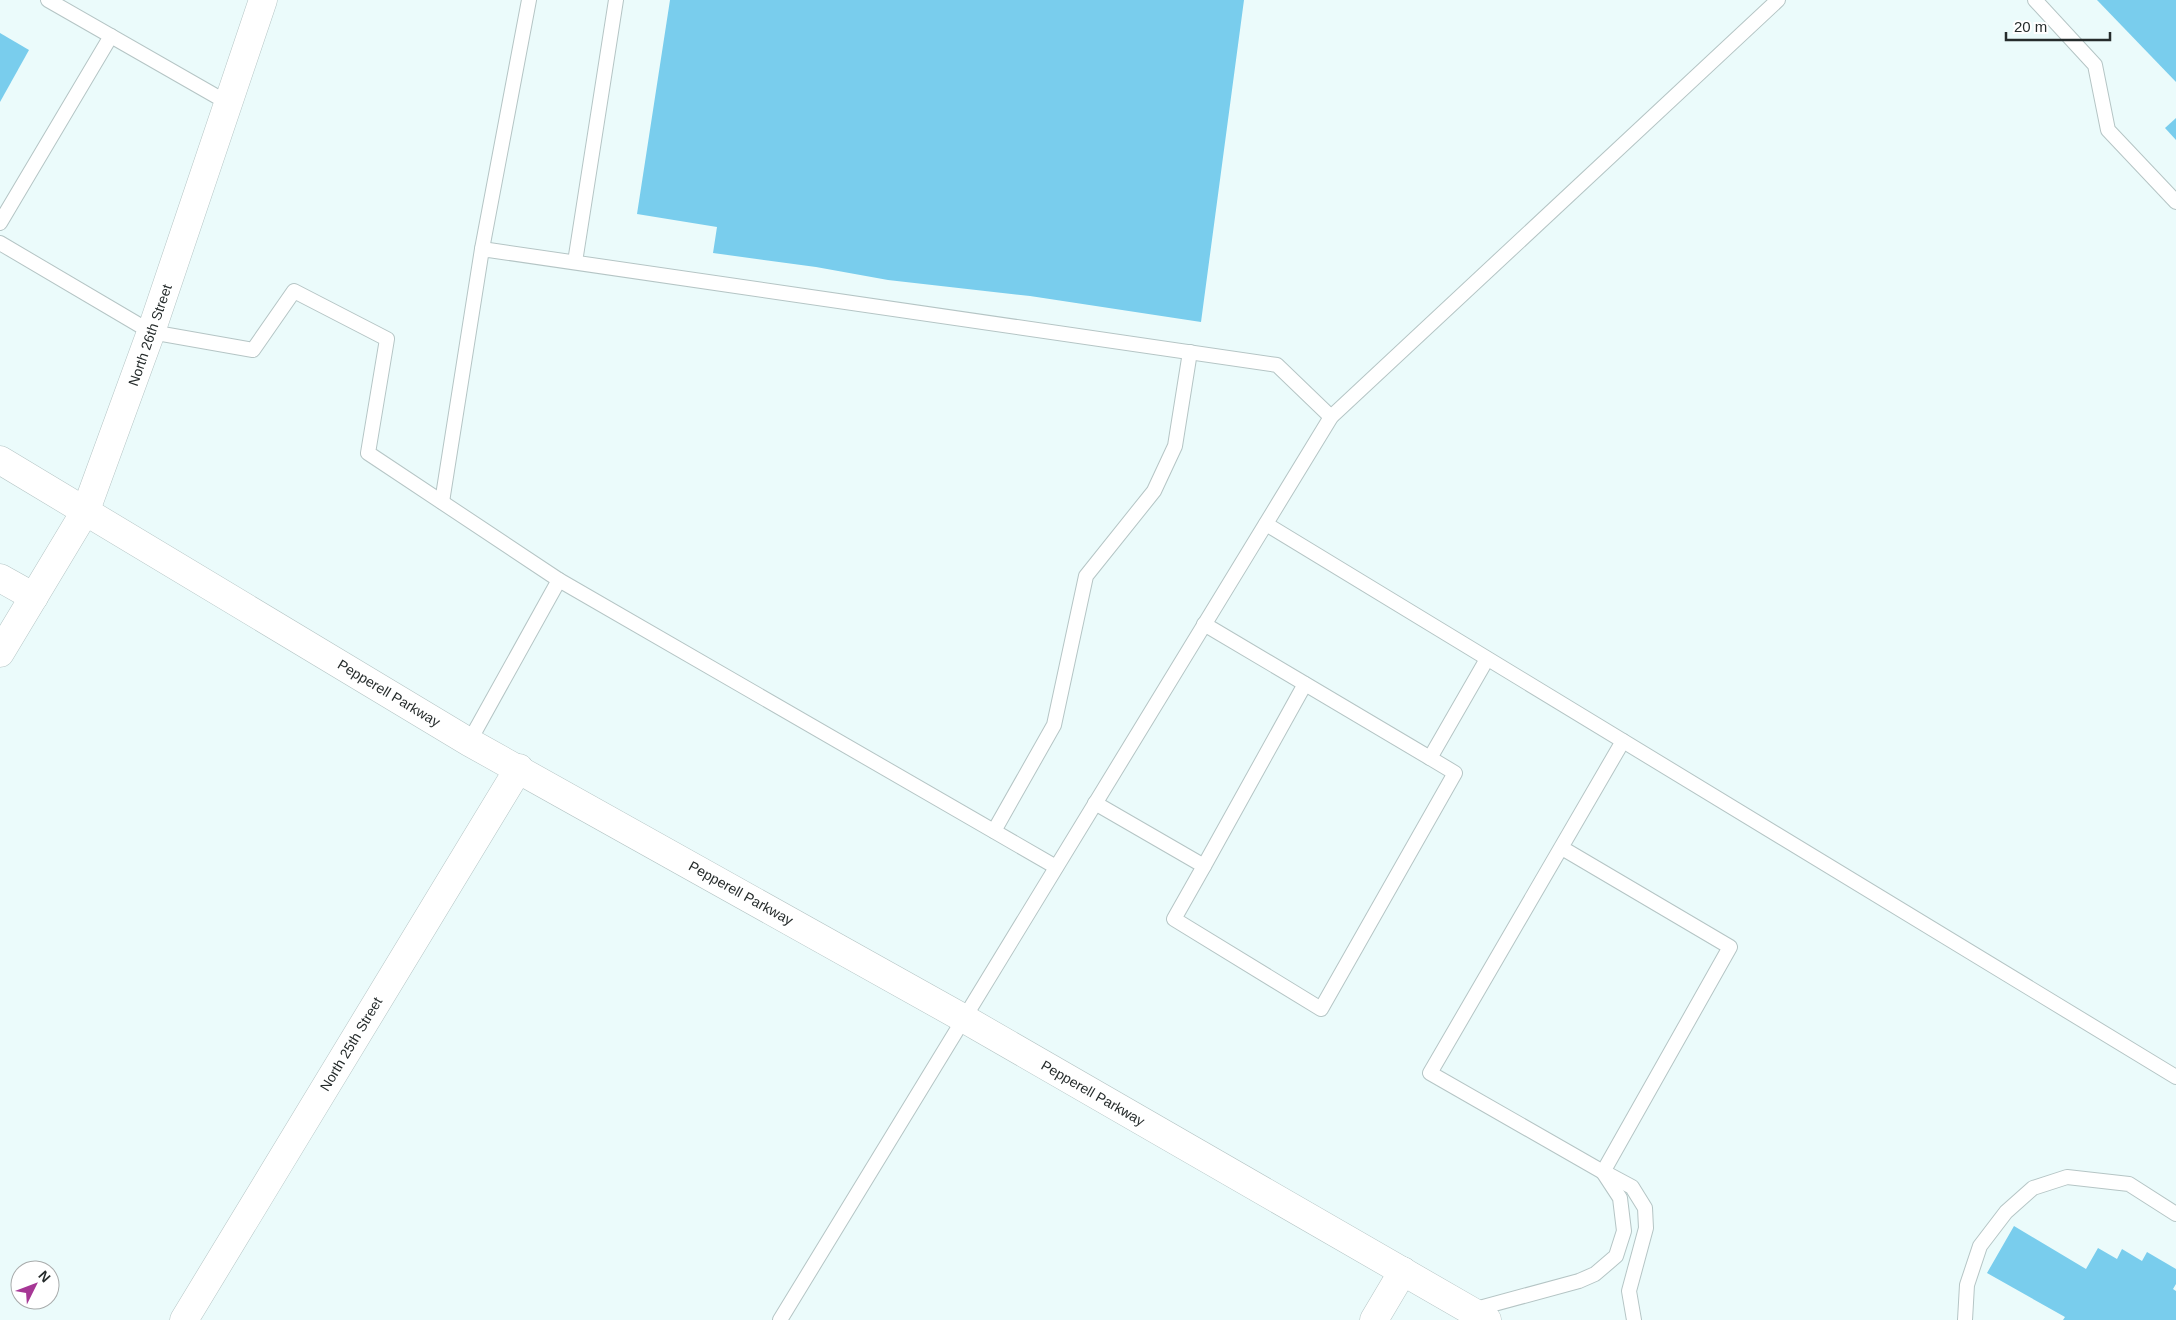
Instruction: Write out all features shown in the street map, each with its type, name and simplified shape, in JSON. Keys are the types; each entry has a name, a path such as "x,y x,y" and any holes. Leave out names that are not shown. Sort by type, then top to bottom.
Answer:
{"main road":[{"name":"North 26th Street","path":"0,653 86,510 152,332 263,0"},
{"name":"Pepperell Parkway","path":"0,460 469,742 519,768 963,1018 1478,1315"},
{"path":"0,578 34,597"},
{"name":"North 25th Street","path":"184,1320 519,768"},
{"path":"1374,1320 1403,1271"}],"lane":[{"path":"48,0 228,103"},
{"path":"442,502 482,249 529,0"},
{"path":"575,262 616,0"},
{"path":"780,1320 1331,417 1778,0"},
{"path":"2035,0 2095,65 2108,130 2176,202"},
{"path":"0,223 111,36"},
{"path":"0,243 152,332 253,350 294,291 387,339 368,453 559,580 1056,866"},
{"path":"482,249 1277,365 1331,417"},
{"path":"994,831 1054,726 1086,576 1154,491 1175,446 1190,352"},
{"path":"1266,524 2176,1077"},
{"path":"469,742 559,580"},
{"path":"1204,624 1455,773 1321,1009 1174,919 1305,684"},
{"path":"1430,758 1487,659"},
{"path":"1624,742 1430,1073 1632,1188 1645,1208 1646,1228 1628,1291 1634,1320"},
{"path":"1095,803 1204,866"},
{"path":"1562,848 1730,947 1604,1172"},
{"path":"1478,1315 1579,1282 1595,1274 1616,1256 1624,1230 1620,1198 1604,1172"},
{"path":"1965,1320 1966,1285 1980,1246 2006,1212 2033,1188 2067,1177 2129,1184 2176,1214"}],"building":[{"path":"670,0 1244,0 1201,322 1030,296 888,280 816,267 713,253 717,227 637,214"},
{"path":"2097,0 2176,0 2176,82"},
{"path":"0,33 29,50 0,102"},
{"path":"2176,118 2176,140 2165,128"},
{"path":"2014,1226 2086,1269 2098,1248 2117,1259 2122,1249 2142,1261 2147,1252 2176,1269 2176,1284 2173,1289 2176,1291 2176,1320 2063,1320 2065,1317 1987,1273"}]}
